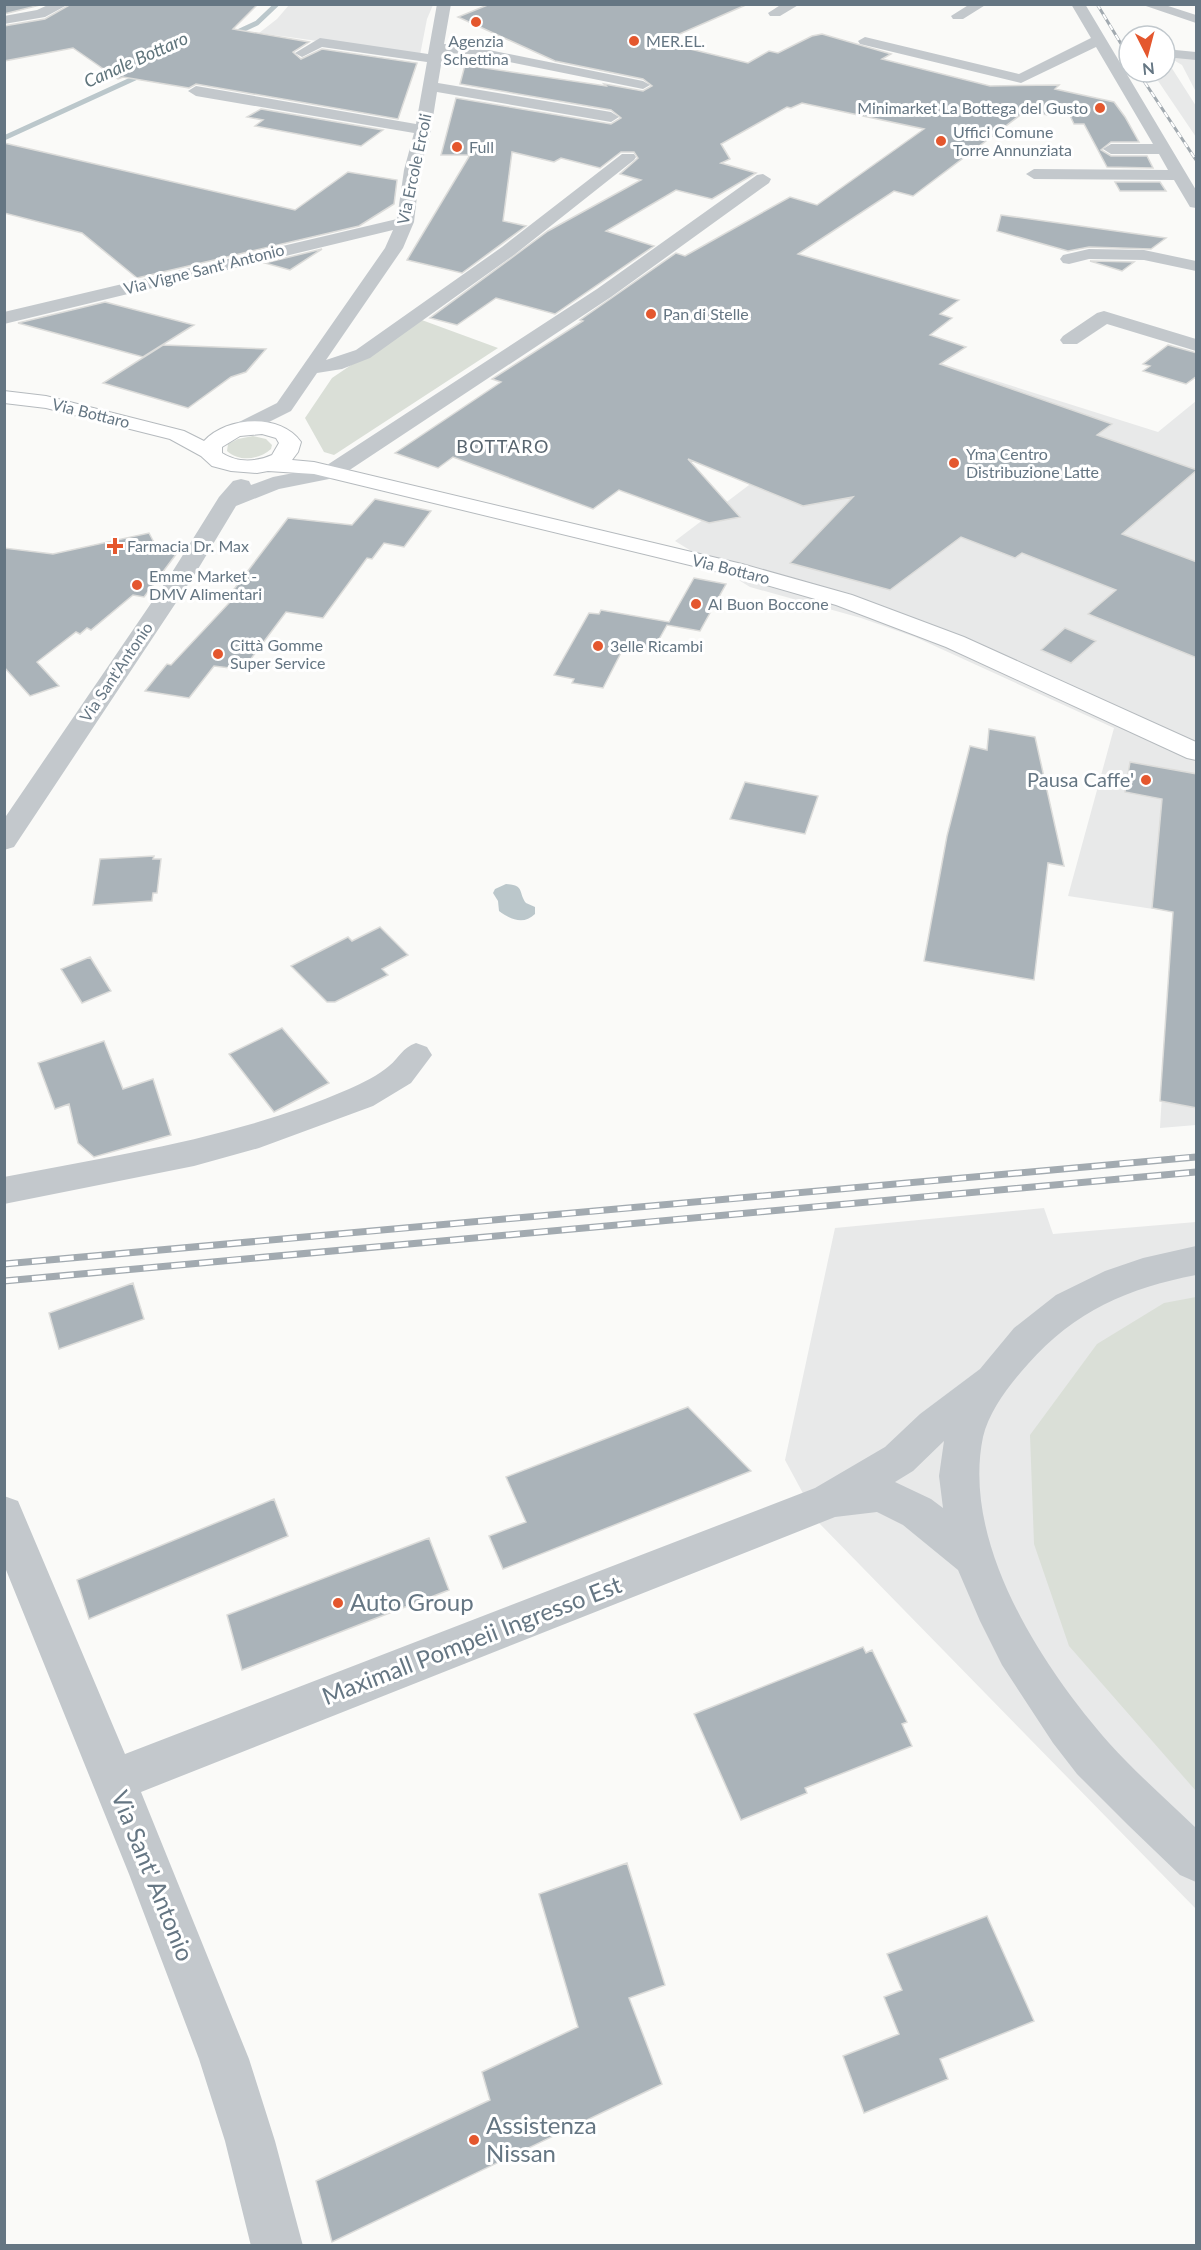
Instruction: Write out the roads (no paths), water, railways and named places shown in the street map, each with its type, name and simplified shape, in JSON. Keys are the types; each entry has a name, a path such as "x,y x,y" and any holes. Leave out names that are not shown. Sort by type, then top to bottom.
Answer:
{"main road":[{"name":"Via Bottaro","path":"4,397 46,402 177,435 215,457 238,467 264,465 322,470 742,571 844,600 955,642 1197,752"},
{"name":"Via Bottaro","path":"177,435 264,428 286,440 322,470"},
{"path":"215,457 211,446 216,440 232,432"},
{"path":"264,465 286,453 286,440"}],"street":[{"path":"4,20 40,14 63,4"},
{"name":"Via Ercole Ercoli","path":"232,432 284,407 394,248 405,222 412,170 423,130 444,4"},
{"path":"775,13 794,4"},
{"path":"958,16 981,4"},
{"path":"1078,4 1197,203"},
{"path":"1146,4 1196,18"},
{"path":"865,41 1021,79 1102,46 1117,50"},
{"path":"302,53 320,42 435,53 470,50 643,85"},
{"path":"1177,54 1197,56"},
{"path":"430,86 611,117"},
{"path":"196,91 423,130"},
{"path":"1111,149 1165,149"},
{"path":"312,368 335,365 363,354 507,250 628,157"},
{"path":"1034,174 1180,175"},
{"path":"215,457 227,502 273,484 322,470 604,292 764,179"},
{"name":"Via Vigne Sant' Antonio","path":"4,318 405,222"},
{"path":"1069,259 1089,254 1144,255 1197,266"},
{"path":"1070,340 1104,317 1197,345"},
{"path":"284,407 286,440"},
{"name":"Via Sant'Antonio","path":"4,841 136,641 184,573 227,502 264,465"},
{"path":"4,1191 194,1154 247,1139 362,1097 400,1076 416,1055"},
{"path":"1197,1261 1169,1265 1120,1280 1070,1305 1028,1335 991,1381 964,1436 957,1483 972,1556 1006,1630 1039,1688 1094,1758 1197,1859"},
{"name":"Maximall Pompeii Ingresso Est","path":"114,1780 829,1501 899,1459 934,1426 991,1381"},
{"name":"Maximall Pompeii Ingresso Est","path":"829,1501 880,1494 917,1512 972,1556"},
{"name":"Via Sant' Antonio","path":"4,1514 114,1780 224,2060 250,2141 277,2246"}],"waterway":[{"name":"Canale Bottaro","path":"229,36 257,23 277,4"},
{"name":"Canale Bottaro","path":"4,138 146,73"}],"railway":[{"path":"1097,4 1117,37"},
{"path":"1146,84 1196,160"},
{"path":"4,1264 1196,1157"},
{"path":"4,1281 1196,1172"}],"place":[{"name":"Agenzia Schettina","path":"476,22"},
{"name":"MER.EL.","path":"634,41"},
{"name":"Minimarket La Bottega del Gusto","path":"1100,108"},
{"name":"Uffici Comune Torre Annunziata","path":"941,141"},
{"name":"Full","path":"457,147"},
{"name":"Pan di Stelle","path":"651,314"},
{"name":"Yma Centro Distribuzione Latte","path":"954,463"},
{"name":"Farmacia Dr. Max","path":"115,546"},
{"name":"Emme Market - DMV Alimentari","path":"137,585"},
{"name":"Al Buon Boccone","path":"696,604"},
{"name":"3elle Ricambi","path":"598,646"},
{"name":"Città Gomme Super Service","path":"218,654"},
{"name":"Pausa Caffe'","path":"1146,780"},
{"name":"Auto Group","path":"338,1603"},
{"name":"Assistenza Nissan","path":"474,2140"}],"district":[{"name":"BOTTARO","path":"503,447"}]}
